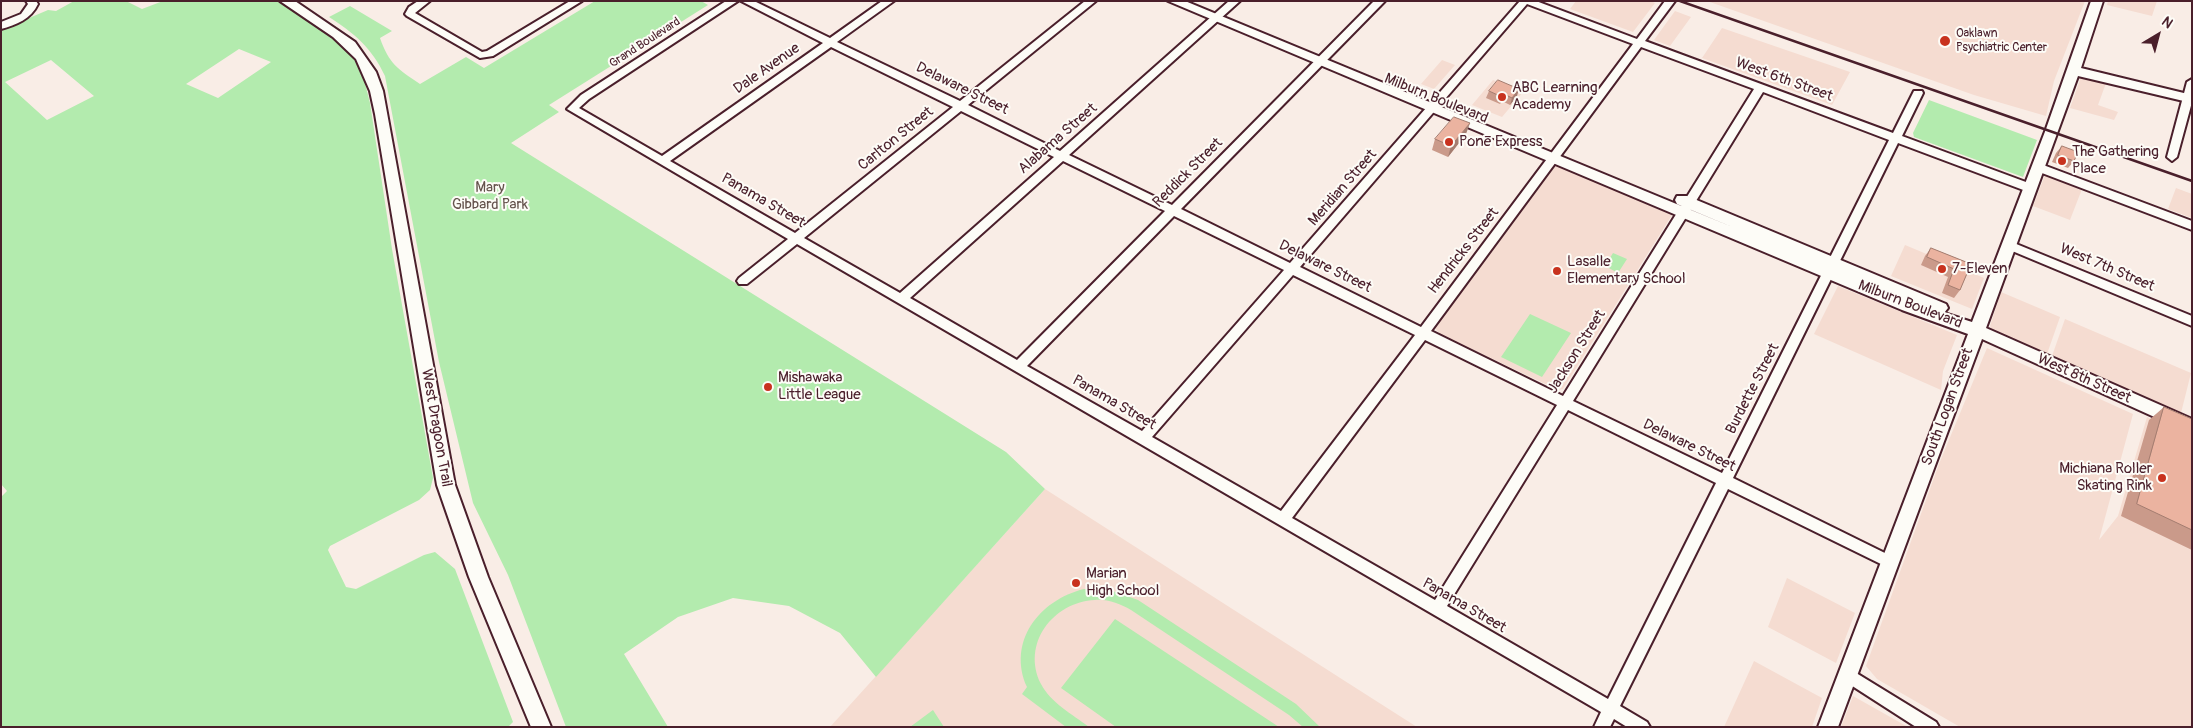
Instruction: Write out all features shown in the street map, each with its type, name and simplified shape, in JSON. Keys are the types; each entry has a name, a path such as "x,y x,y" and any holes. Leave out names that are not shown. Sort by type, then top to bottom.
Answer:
{"street":[{"path":"1,26 20,19 31,10 33,4 31,1"},
{"name":"West Dragoon Trail","path":"286,1 340,36 357,51 374,78 382,114 446,485 456,518 483,588 541,727"},
{"path":"425,1 410,12 413,16 480,55 484,55 577,1"},
{"name":"Grand Boulevard","path":"572,106 733,1"},
{"name":"Delaware Street","path":"746,1 1890,562"},
{"name":"Dale Avenue","path":"662,161 889,1"},
{"name":"Carlton Street","path":"743,281 1091,1"},
{"name":"Milburn Boulevard","path":"1174,1 1220,15 1831,268 1908,306 1976,330"},
{"name":"Milburn Boulevard","path":"1199,1 1220,15"},
{"name":"Alabama Street","path":"901,299 1236,1"},
{"name":"Reddick Street","path":"1018,366 1380,1"},
{"name":"West 6th Street","path":"1526,1 2030,188"},
{"name":"Meridian Street","path":"1144,439 1526,1"},
{"name":"Hendricks Street","path":"1282,520 1670,1"},
{"name":"South Logan Street","path":"1828,727 2038,167 2097,1"},
{"path":"2072,70 2189,99"},
{"path":"2172,157 2192,82"},
{"name":"Jackson Street","path":"1437,609 1761,87"},
{"name":"Burdette Street","path":"1602,727 1918,93"},
{"name":"Panama Street","path":"572,106 662,161 1642,727"},
{"path":"2038,167 2192,226"},
{"name":"West 7th Street","path":"2009,245 2192,320"},
{"name":"West 8th Street","path":"1976,330 2192,428"},
{"path":"1848,674 1885,700 1931,727"}],"shaded area":[{"path":"1576,1 1651,1 1655,3 1633,32 1570,9"},
{"name":"Oaklawn Psychiatric Center","path":"1707,1 2085,1 2054,81 2046,116 1974,95"},
{"path":"2108,1 2157,1 2152,16 2107,5"},
{"path":"1675,11 1691,17 1670,46 1654,40"},
{"path":"1722,28 1850,72 1832,105 1702,58"},
{"path":"1442,60 1455,65 1434,89 1421,84"},
{"path":"2081,77 2106,83 2098,105 2118,112 2114,120 2070,108"},
{"path":"1493,80 1523,92 1502,117 1472,105"},
{"name":"Lasalle Elementary School","path":"1558,165 1672,215 1563,389 1558,390 1440,334 1435,328 1555,166"},
{"path":"2045,175 2082,189 2070,220 2033,206"},
{"path":"2176,188 2192,194 2192,218 2168,209"},
{"path":"1905,245 1984,278 1972,309 1891,276"},
{"path":"1838,286 1957,335 1943,371 1941,390 1814,334"},
{"path":"2001,292 2060,317 2047,354 1992,330 1990,326"},
{"path":"2065,319 2191,373 2181,413 2052,356"},
{"path":"1987,348 2133,414 2099,540 2118,516 2147,417 2192,437 2192,727 1960,727 1877,679 1866,666 1939,464"},
{"name":"Marian High School","path":"1045,489 1348,683 1417,727 830,727"},
{"path":"1787,578 1855,613 1836,663 1768,627"},
{"path":"1754,661 1822,698 1812,727 1724,727"},
{"path":"1853,696 1908,727 1841,727"}],"green space":[{"path":"74,1 126,1 142,9 163,1 277,1 351,51 362,71 370,103 392,249 433,478 430,490 419,500 330,546 328,550 346,587 356,589 424,555 435,552 455,569 513,722 508,727 1,727 1,497 7,491 1,484 1,30 48,10 56,11","holes":["239,49 271,62 218,98 186,84","51,60 94,96 47,120 5,82"]},
{"name":"Mary Gibbard Park","path":"595,1 701,1 708,5 549,105 559,112 511,143 1006,452 1045,489 876,677 840,633 789,606 733,598 678,617 624,654 668,727 566,727 508,575 473,503 439,362 385,76 374,57 362,42 329,17 350,6 392,31 380,38 383,47 400,70 420,84 466,57 484,68"},
{"path":"1929,100 2037,140 2023,177 1914,137 1913,133"},
{"path":"1613,253 1627,259 1618,273 1605,266"},
{"path":"1530,314 1571,333 1542,377 1501,357"},
{"path":"1084,589 1107,589 1138,600 1296,704 1320,727 1303,727 1289,715 1131,610 1114,602 1095,600 1066,608 1054,617 1038,640 1035,654 1036,669 1045,691 1056,703 1089,727 1066,727 1022,694 1027,687 1022,670 1021,654 1024,639 1031,625 1041,613 1053,603"},
{"path":"1115,619 1279,727 1116,727 1061,688"},
{"path":"933,710 944,727 910,727"}],"building":[{"path":"1498,80 1519,89 1512,98 1504,94 1502,97 1489,91"},
{"path":"1454,117 1470,123 1451,146 1435,139"},
{"path":"2062,146 2078,152 2074,161 2058,155"},
{"path":"1931,248 1971,264 1960,290 1948,285 1954,269 1927,257"},
{"name":"Michiana Roller Skating Rink","path":"2164,407 2192,419 2192,530 2137,504"}],"railway":[{"path":"1680,1 2192,181"}],"place":[{"name":"Oaklawn Psychiatric Center","path":"1945,41"},
{"name":"ABC Learning Academy","path":"1502,97"},
{"name":"Ponē Express","path":"1449,142"},
{"name":"The Gathering Place","path":"2062,161"},
{"name":"7-Eleven","path":"1942,269"},
{"name":"Lasalle Elementary School","path":"1557,271"},
{"name":"Mishawaka Little League","path":"768,387"},
{"name":"Michiana Roller Skating Rink","path":"2162,478"},
{"name":"Marian High School","path":"1076,583"}]}
